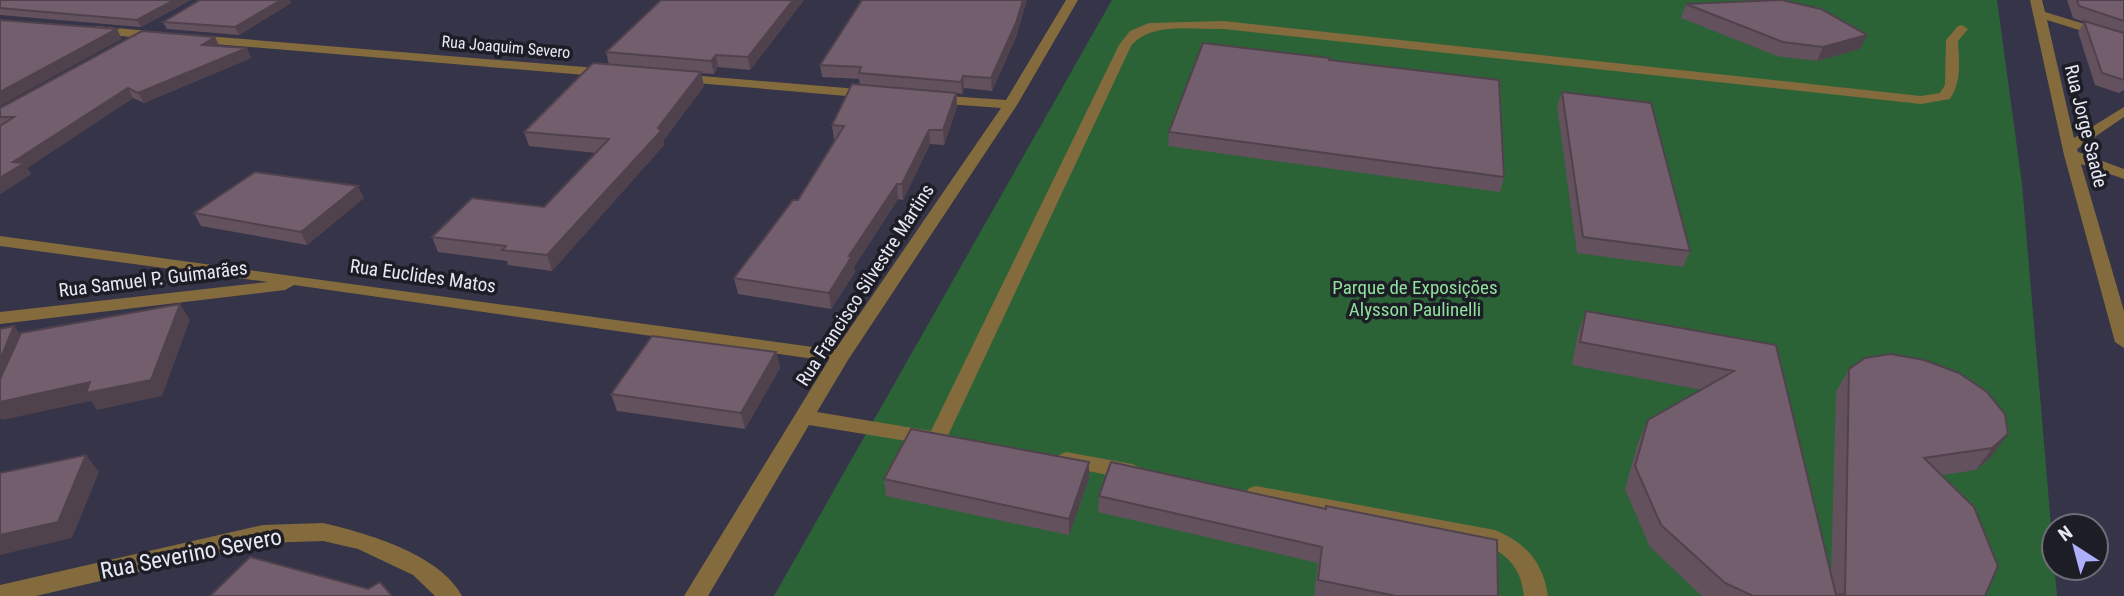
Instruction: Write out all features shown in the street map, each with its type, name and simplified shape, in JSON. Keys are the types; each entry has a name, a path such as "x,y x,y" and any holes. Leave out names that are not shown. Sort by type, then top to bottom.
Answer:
{"street":[{"name":"Rua Francisco Silvestre Martins","path":"696,596 840,357 1010,105 1072,0"},
{"path":"2037,7 2124,40"},
{"name":"Rua Jorge Saade","path":"2037,7 2071,151 2124,342"},
{"path":"118,48 163,23"},
{"path":"937,439 1125,45 1134,34 1149,27 1224,25 1326,34 1644,72 1921,100 1945,96 1952,85 1952,40 1962,29"},
{"name":"Rua Joaquim Severo","path":"77,29 624,74"},
{"path":"666,77 886,95"},
{"path":"914,97 1010,105"},
{"path":"2124,111 2071,151 2124,174"},
{"name":"Rua Euclides Matos","path":"0,242 312,282 840,357"},
{"name":"Rua Samuel P. Guimarães","path":"0,318 312,282"},
{"path":"804,417 964,443"},
{"path":"1045,457 1153,476"},
{"path":"1233,490 1487,536 1511,545 1525,561 1535,581 1536,596"},
{"name":"Rua Severino Severo","path":"0,594 263,534 323,532 363,541 421,569 450,596"}],"green space":[{"name":"Parque de Exposições Alysson Paulinelli","path":"1112,0 1997,0 2022,184 2050,512 2040,512 2040,582 2056,582 2057,596 774,596"}],"building":[{"path":"0,0 174,0 137,20 0,8"},
{"path":"200,0 281,0 235,27 163,22"},
{"path":"661,0 793,0 748,57 716,55 711,61 606,52"},
{"path":"862,0 1023,0 1016,23 991,78 963,76 961,82 859,73 861,67 820,65"},
{"path":"1782,0 1821,9 1867,35 1823,47 1783,42 1686,4"},
{"path":"2077,0 2124,0 2124,21 2079,6"},
{"path":"0,20 117,29 0,92"},
{"path":"2084,21 2124,33 2124,80 2102,73"},
{"path":"142,31 215,37 202,45 247,48 138,93 128,88 13,162 24,163 0,178 0,126 14,117 0,117 0,108"},
{"path":"1203,43 1499,80 1504,177 1169,132"},
{"path":"593,63 701,72 658,128 661,131 547,255 502,250 506,246 432,237 472,198 544,207 609,139 524,132"},
{"path":"852,84 956,93 943,130 929,130 902,184 897,184 849,256 852,256 829,293 734,278 793,200 798,200 844,126 832,125"},
{"path":"1562,92 1651,103 1690,251 1583,237"},
{"path":"255,172 358,186 301,232 194,213"},
{"path":"180,304 151,380 86,393 90,382 0,402 0,379 21,333"},
{"path":"1586,311 1776,345 1836,595 1845,594 1849,369 1865,358 1891,354 1924,360 1959,373 1987,392 2005,414 2008,434 1992,448 1924,458 1974,507 1998,566 1985,596 1753,596 1725,583 1661,525 1635,466 1648,420 1734,371 1580,342"},
{"path":"14,326 0,360 0,329"},
{"path":"652,336 776,352 741,413 611,394"},
{"path":"911,429 1089,462 1069,519 884,479"},
{"path":"86,455 58,522 0,535 0,473"},
{"path":"1111,462 1326,509 1326,506 1497,540 1498,596 1396,596 1318,580 1322,547 1099,496"},
{"path":"250,557 368,589 380,582 392,596 210,596"}]}
